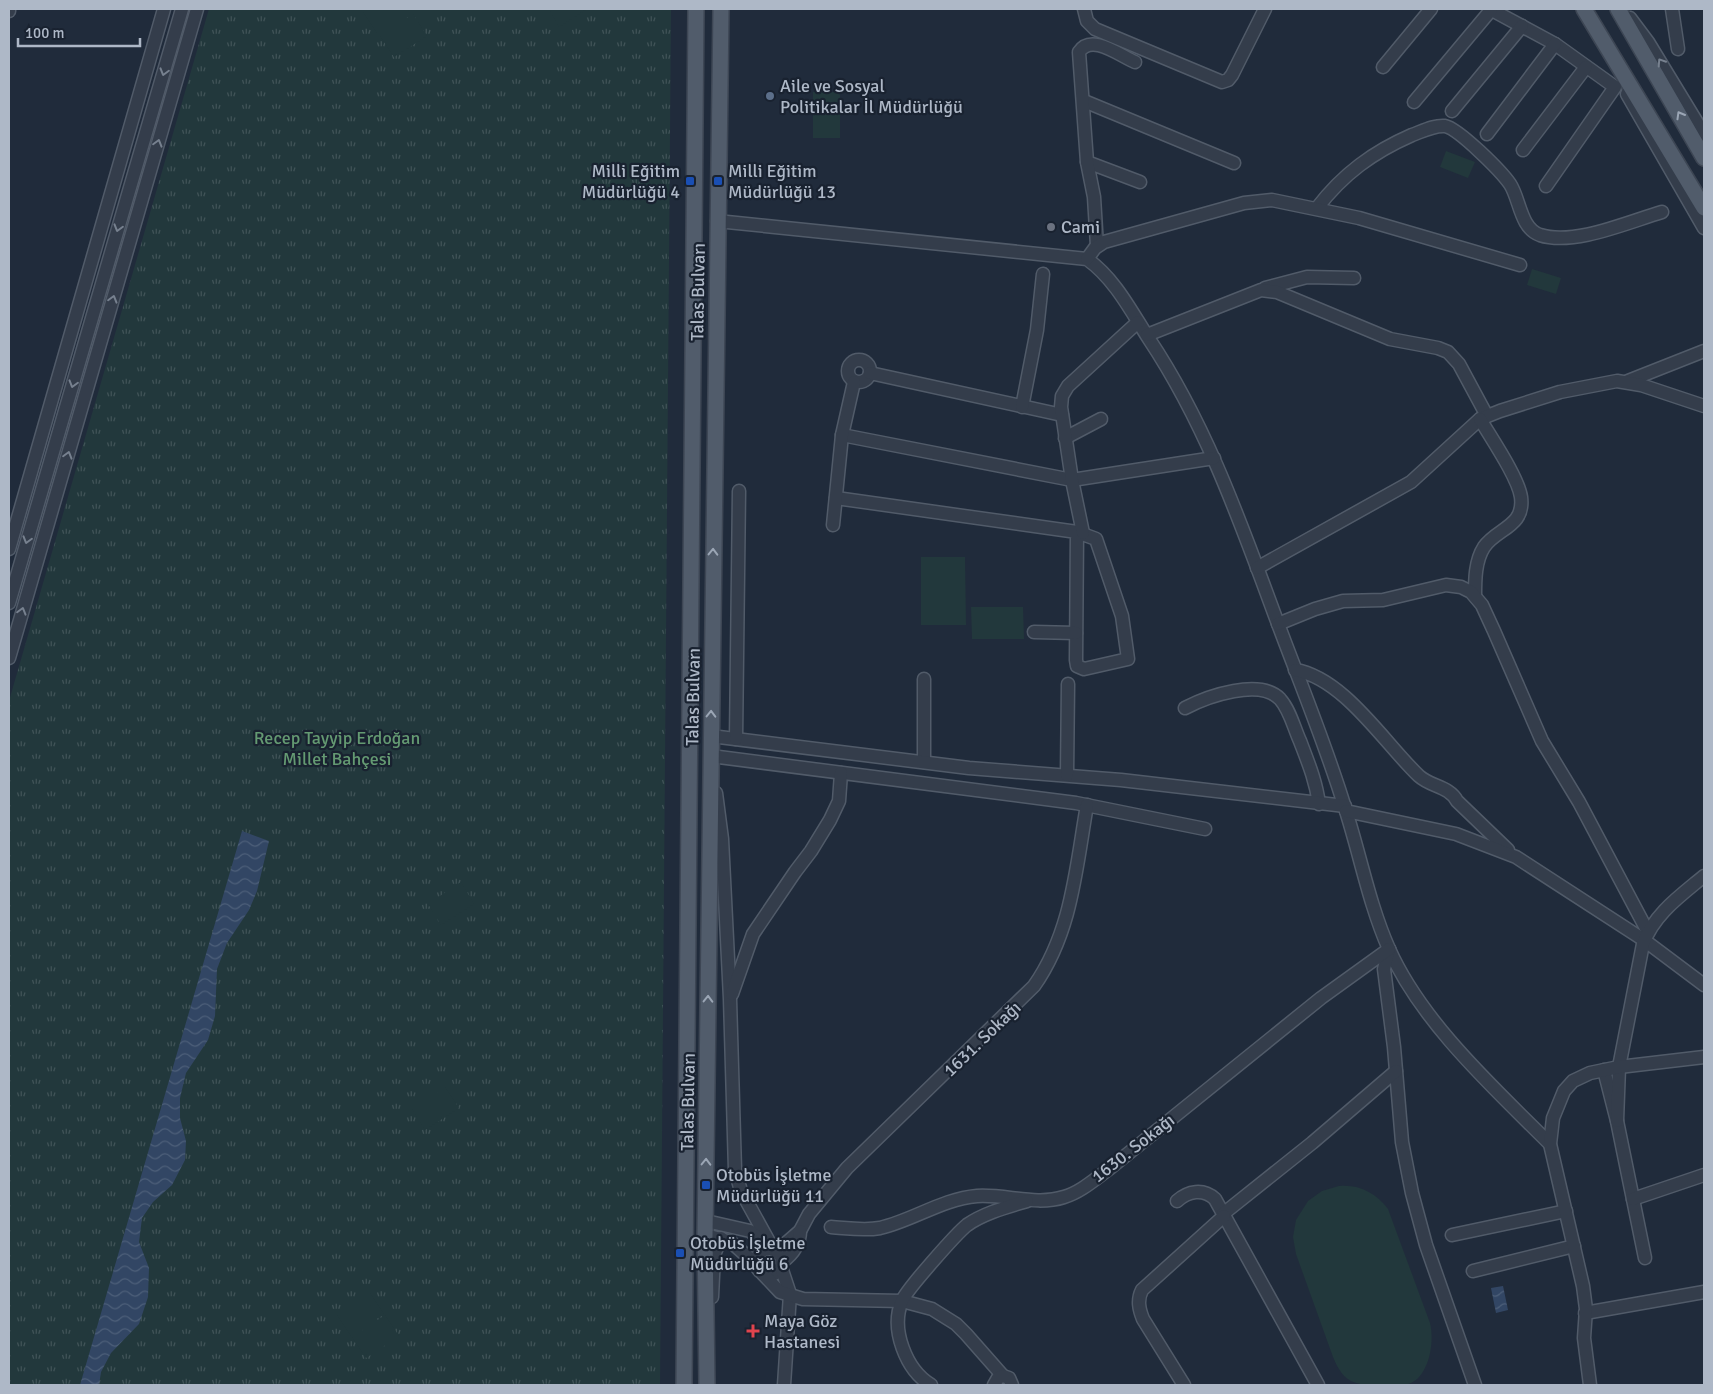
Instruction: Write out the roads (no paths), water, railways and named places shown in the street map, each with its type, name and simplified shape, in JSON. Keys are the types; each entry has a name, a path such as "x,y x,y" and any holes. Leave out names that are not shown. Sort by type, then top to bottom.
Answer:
{"main road":[{"path":"676,1385 687,9"},
{"name":"Talas Bulvarı","path":"684,1385 696,9"},
{"name":"Talas Bulvarı","path":"707,1385 705,1237 721,9"},
{"path":"1584,9 1704,208"},
{"path":"1618,9 1704,158"}],"street":[{"path":"9,549 164,9"},
{"path":"9,604 182,9"},
{"path":"9,658 197,9"},
{"path":"1084,9 1087,21 1096,29 1222,82 1228,80 1232,75 1266,9"},
{"path":"1383,67 1431,9"},
{"path":"1414,102 1490,9 1555,44 1615,87 1546,186"},
{"path":"1618,9 1628,16 1648,42 1704,134"},
{"path":"1672,9 1678,49"},
{"path":"1452,111 1522,26"},
{"path":"1097,246 1094,197 1087,162 1079,52 1082,47 1095,44 1135,62"},
{"path":"1487,134 1555,44"},
{"path":"1606,46 1613,68 1704,228"},
{"path":"1523,150 1586,67"},
{"path":"1084,101 1234,163"},
{"path":"1317,208 1335,186 1369,157 1388,146 1440,126 1459,132 1510,184 1526,223 1532,231 1540,235 1563,238 1578,236 1662,212"},
{"path":"1087,162 1140,182"},
{"path":"1087,259 1097,246 1104,242 1253,201 1282,201 1359,218 1520,265"},
{"path":"717,221 1087,259 1110,280 1189,404 1214,458 1257,568 1346,809 1389,949 1419,1000 1471,1065 1550,1144"},
{"path":"1022,407 1037,330 1043,274"},
{"path":"1147,336 1261,290 1307,278 1354,278"},
{"path":"1261,290 1284,294 1390,339 1438,348 1448,352 1459,364 1517,484 1521,504 1516,521 1488,543 1482,552 1476,575 1475,596"},
{"path":"836,498 1080,533 1096,539 1122,616 1128,659 1086,669 1079,668 1076,663 1080,533 1065,438 1062,396 1068,386 1138,322"},
{"path":"1627,382 1704,351"},
{"path":"833,525 842,435 854,382 848,372 850,365 856,360 866,363 870,374"},
{"path":"870,374 1062,415"},
{"path":"854,382 864,382 870,374"},
{"path":"1257,568 1411,482 1484,417 1560,392 1609,382 1627,382 1704,406"},
{"path":"1065,438 1102,419"},
{"path":"842,435 1072,480 1214,458"},
{"path":"736,739 739,491"},
{"path":"1278,624 1302,614 1343,602 1383,600 1446,584 1461,587 1475,596 1494,631 1542,741 1579,802 1646,936"},
{"path":"1034,632 1076,633"},
{"path":"1295,670 1311,674 1326,683 1359,711 1421,778 1452,793 1457,801 1516,857"},
{"path":"924,679 924,762"},
{"path":"1067,776 1068,684"},
{"path":"1185,708 1208,698 1232,692 1265,691 1275,695 1286,707 1316,781 1319,804"},
{"path":"711,736 924,762 1319,804 1456,834 1516,857 1646,936 1704,985"},
{"path":"784,1385 790,1294 776,1255 741,1191 734,1160 730,999 722,839 711,756 1087,805 1206,829"},
{"path":"730,999 754,934 830,820 839,801 841,773"},
{"name":"1631. Sokağı","path":"760,1269 760,1252 776,1255 795,1250 800,1239 800,1231 809,1214 847,1168 1025,998 1043,973 1057,946 1069,912 1087,805"},
{"path":"1617,1121 1619,1067 1646,936 1662,912 1704,876"},
{"path":"1389,949 1384,969 1402,1142 1414,1202 1428,1253 1475,1385"},
{"name":"1630. Sokağı","path":"830,1227 865,1230 881,1228 945,1202 968,1197 1057,1199 1080,1190 1321,998 1389,949"},
{"path":"1590,1385 1584,1338 1583,1286 1550,1144 1553,1118 1568,1086 1584,1075 1619,1067 1704,1057"},
{"path":"1604,1070 1617,1121 1645,1258"},
{"path":"1184,1385 1143,1319 1139,1307 1139,1297 1142,1290 1224,1215 1396,1071"},
{"path":"1633,1198 1704,1175"},
{"path":"1177,1201 1188,1193 1206,1193 1215,1200 1318,1385"},
{"path":"931,1385 916,1373 904,1352 899,1321 902,1301 941,1252 967,1226 994,1212 1032,1199"},
{"path":"743,1229 751,1211"},
{"path":"1452,1235 1566,1211"},
{"path":"706,1221 743,1229 757,1236 776,1255 776,1273 760,1269"},
{"path":"705,1237 721,1238 734,1244 760,1269 775,1289 785,1295 790,1294 797,1298 810,1300 902,1301 919,1304 945,1316 966,1334 981,1352 1001,1382"},
{"path":"707,1365 714,1255 721,1238"},
{"path":"1473,1271 1574,1246"},
{"path":"1585,1313 1704,1292"}],"water":[{"path":"242,831 269,841 257,891 249,910 227,943 217,969 215,1016 208,1040 186,1073 180,1098 180,1118 186,1141 185,1160 172,1185 153,1202 142,1218 139,1242 149,1268 148,1297 139,1324 111,1353 101,1372 99,1385 80,1385"},
{"path":"1503,1286 1508,1310 1496,1313 1491,1288"}],"place":[{"name":"Aile ve Sosyal Politikalar İl Müdürlüğü","path":"770,96"},
{"name":"Milli Eğitim Müdürlüğü 4","path":"690,181"},
{"name":"Milli Eğitim Müdürlüğü 13","path":"718,181"},
{"name":"Cami","path":"1051,227"},
{"name":"Otobüs İşletme Müdürlüğü 11","path":"706,1185"},
{"name":"Otobüs İşletme Müdürlüğü 6","path":"680,1253"},
{"name":"Maya Göz Hastanesi","path":"753,1331"}],"park label":[{"name":"Recep Tayyip Erdoğan Millet Bahçesi","path":"337,748"}]}
